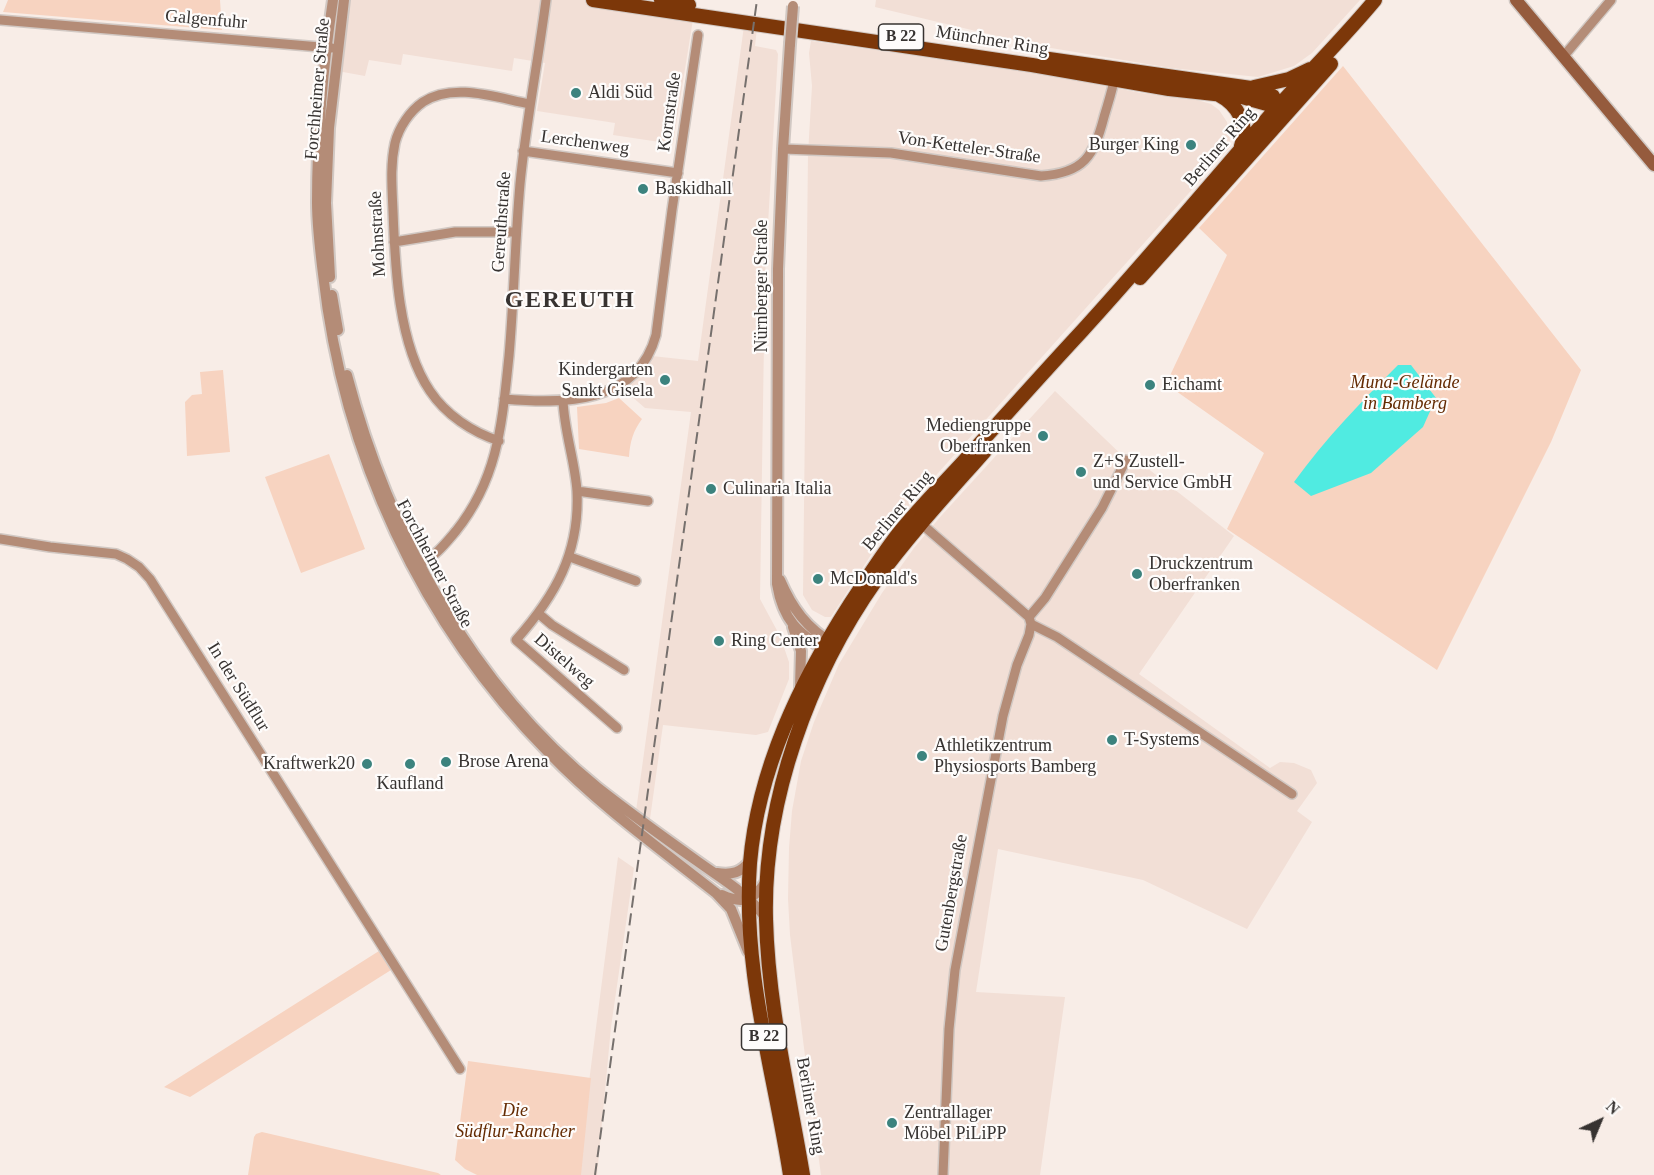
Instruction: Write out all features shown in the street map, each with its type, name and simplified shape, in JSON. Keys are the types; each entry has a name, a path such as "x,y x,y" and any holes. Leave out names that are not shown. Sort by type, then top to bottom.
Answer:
{"main road":[{"name":"Münchner Ring","path":"593,0 1008,62 1251,88"},
{"name":"Münchner Ring","path":"661,0 1115,74 1242,97 1278,106"},
{"name":"Berliner Ring","path":"790,1175 758,1009 751,960 749,898 750,861 770,763 800,692 917,520 1278,106 1320,64 1375,0"},
{"name":"Berliner Ring","path":"917,520 1298,102 1386,0"},
{"path":"1516,0 1563,57 1653,158"},
{"path":"1251,88 1289,79 1320,64"},
{"name":"B 22","path":"1251,88 1270,94 1278,106"},
{"path":"1217,94 1227,99 1236,108 1243,122 1245,133 1239,152"},
{"path":"1279,123 1278,106 1289,106 1298,102"},
{"name":"Berliner Ring","path":"803,1175 770,975 766,918 767,880 774,825 787,767 830,647"}],"street":[{"name":"Forchheimer Straße","path":"333,0 326,203 331,285 345,368 358,417 396,517 419,564 448,613 508,696 553,746 608,796 749,898 766,918"},
{"name":"Forchheimer Straße","path":"344,0 332,48 319,122 317,204 327,313 338,369 352,422 388,519 417,577 442,619 472,663 506,706 547,752 584,787 716,892 731,909 751,960"},
{"name":"Gereuthstraße","path":"419,564 437,552 466,517 481,492 499,441 512,317 523,151 546,0"},
{"path":"1563,57 1611,0"},
{"name":"Nürnberger Straße","path":"793,3 778,268 777,572 779,597 793,627 830,647"},
{"name":"Galgenfuhr","path":"0,20 332,48"},
{"name":"Kornstraße","path":"504,399 535,402 594,396 609,392 621,385 641,365 651,350 656,335 698,35"},
{"name":"Von-Ketteler-Straße","path":"783,149 891,153 1041,176 1058,175 1072,170 1092,152 1099,137 1115,74"},
{"name":"Mohnstraße","path":"499,441 454,417 430,392 420,374 412,352 400,300 394,242 391,168 396,140 410,114 424,102 438,96 456,93 477,94 530,104"},
{"name":"Lerchenweg","path":"523,151 678,173"},
{"path":"394,242 455,232 516,232"},
{"name":"Distelweg","path":"563,400 577,491 576,520 570,557 539,614 516,640 616,728"},
{"name":"Gutenbergstraße","path":"943,1175 949,1029 955,970 1004,716 1017,665 1029,635 1030,620 1102,508 1126,460"},
{"path":"577,491 648,501"},
{"path":"917,520 1030,620 1292,794"},
{"name":"In der Südflur","path":"0,539 50,548 116,554 127,559 150,579 460,1069"},
{"path":"570,557 636,581"},
{"name":"Nürnberger Straße","path":"777,572 796,611 830,647"},
{"name":"Distelweg","path":"539,614 552,625 624,670"},
{"path":"793,627 801,651 800,692"},
{"path":"713,872 733,874 744,869 750,861"},
{"path":"716,892 737,901 749,898 759,891 767,880"}],"shaded area":[{"path":"340,0 640,0 640,4 694,13 673,144 613,135 615,123 537,111 545,63 514,58 512,71 403,54 401,65 369,60 365,76 332,70"},
{"path":"876,0 1360,0 1312,53 1294,66 1258,77 1171,68 1039,46 875,7"},
{"path":"744,26 757,28 755,46 776,50 778,54 765,275 760,599 780,636 789,662 789,679 768,732 756,735 663,725 650,819 636,811 691,412 645,408 623,389 638,377 652,356 698,361"},
{"path":"811,41 1039,73 1141,93 1197,100 1211,104 1219,110 1227,122 1231,146 887,530 831,617 825,617 812,610 803,595 808,154 812,86 809,53"},
{"path":"1055,391 1129,462 1137,460 1234,536 1139,674 1270,768 1280,762 1294,763 1311,770 1317,783 1297,811 1312,822 1247,929 1143,880 998,849 976,992 1065,997 1040,1175 821,1175 790,935 788,899 792,811 801,761 814,722 839,664 882,593 914,548 941,516"},
{"path":"618,857 634,868 611,1027 597,1175 577,1175"}],"green space":[{"path":"8,0 220,0 222,30 3,12"},
{"name":"Muna-Gelände in Bamberg","path":"1343,66 1581,370 1551,442 1437,670 1227,529 1264,453 1166,384 1227,255 1199,228"},
{"path":"223,370 230,452 187,456 185,402 192,395 202,394 200,372"},
{"path":"619,398 642,419 632,437 629,457 579,449 577,407 606,403"},
{"path":"329,454 365,549 301,573 265,477"},
{"path":"379,951 391,970 190,1097 164,1087"},
{"name":"Die Südflur-Rancher","path":"468,1061 591,1078 581,1175 477,1175 465,1169 455,1160"},
{"path":"262,1132 441,1175 248,1175 254,1137"}],"water":[{"path":"1398,365 1411,365 1436,398 1423,427 1371,473 1311,496 1294,482 1331,436"}],"railway":[{"path":"595,1175 757,0"}],"place":[{"name":"Aldi Süd","path":"576,93"},
{"name":"Burger King","path":"1191,145"},
{"name":"Baskidhall","path":"643,189"},
{"name":"Kindergarten Sankt Gisela","path":"665,380"},
{"name":"Eichamt","path":"1150,385"},
{"name":"Mediengruppe Oberfranken","path":"1043,436"},
{"name":"Z+S Zustell- und Service GmbH","path":"1081,472"},
{"name":"Culinaria Italia","path":"711,489"},
{"name":"Druckzentrum Oberfranken","path":"1137,574"},
{"name":"McDonald's","path":"818,579"},
{"name":"Ring Center","path":"719,641"},
{"name":"T-Systems","path":"1112,740"},
{"name":"Athletikzentrum Physiosports Bamberg","path":"922,756"},
{"name":"Brose Arena","path":"446,762"},
{"name":"Kraftwerk20","path":"367,764"},
{"name":"Kaufland","path":"410,764"},
{"name":"Zentrallager Möbel PiLiPP","path":"892,1123"}],"district":[{"name":"GEREUTH","path":"570,301"}]}
